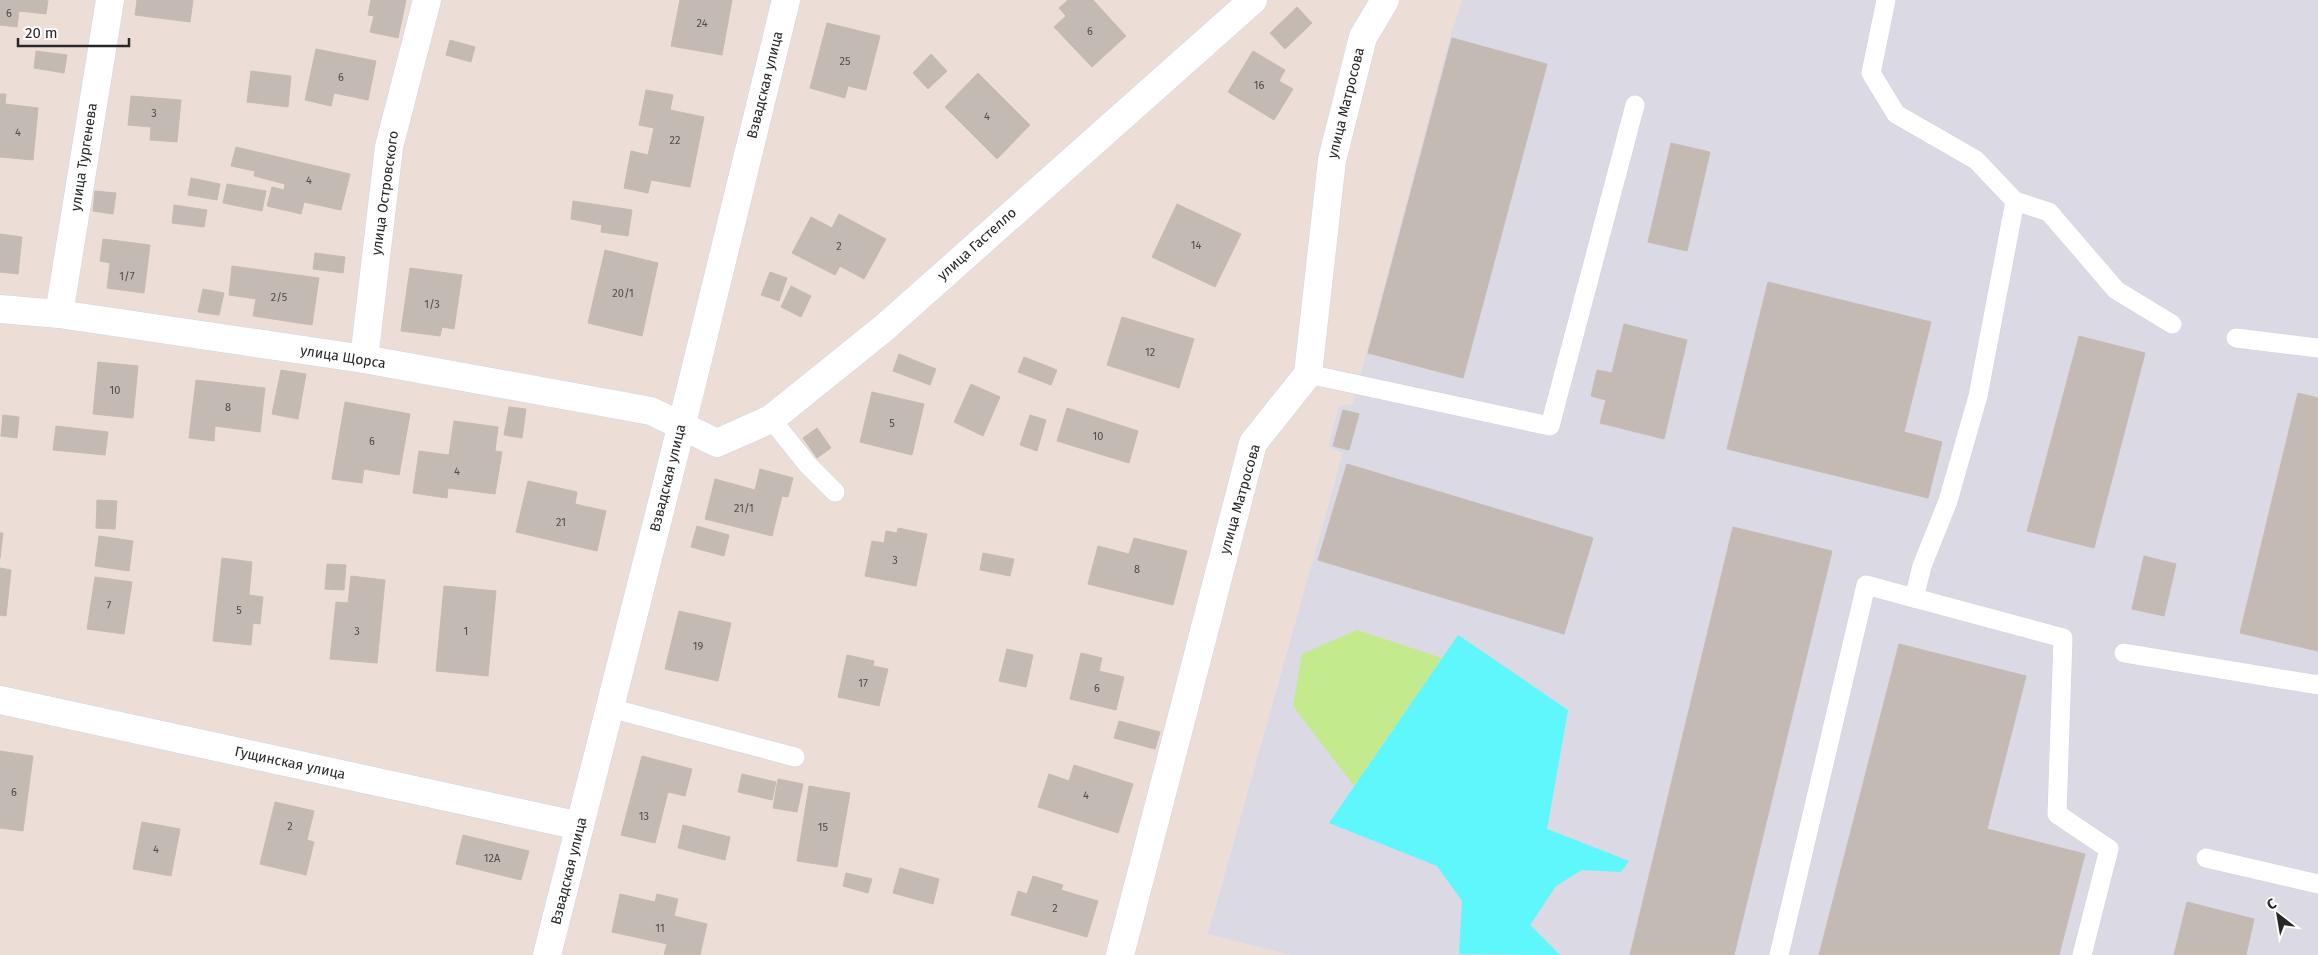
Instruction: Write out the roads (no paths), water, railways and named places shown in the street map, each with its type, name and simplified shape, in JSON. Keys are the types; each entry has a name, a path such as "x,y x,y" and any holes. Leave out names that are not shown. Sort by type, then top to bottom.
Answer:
{"street":[{"name":"улица Тургенева","path":"59,314 110,0"},
{"name":"улица Островского","path":"364,359 389,146 427,0"},
{"name":"Взвадская улица","path":"547,955 681,428 786,0"},
{"name":"улица Гастелло","path":"681,428 717,443 771,419 884,328 1253,0"},
{"name":"улица Матросова","path":"1120,955 1253,443 1308,374 1332,160 1363,37 1385,0"},
{"name":"улица Щорса","path":"0,309 59,314 364,359 651,411 681,428"},
{"name":"Гущинская улица","path":"0,700 580,826"}],"lane":[{"path":"1886,0 1871,73 1896,114 1976,160 2015,201 2050,212 2116,290 2172,324"},
{"path":"1308,374 1550,426 1635,105"},
{"path":"1914,598 1922,566 1948,501 1978,396 2015,201"},
{"path":"2236,338 2318,348"},
{"path":"771,419 808,464 835,492"},
{"path":"1779,955 1866,585 2063,638 2058,814 2109,848 2082,955"},
{"path":"2124,653 2318,685"},
{"path":"610,708 795,757"},
{"path":"2206,858 2318,884"}],"water":[{"path":"1458,635 1568,710 1547,829 1629,861 1621,872 1582,870 1556,886 1530,925 1560,955 1459,954 1462,901 1437,866 1329,823"}]}
